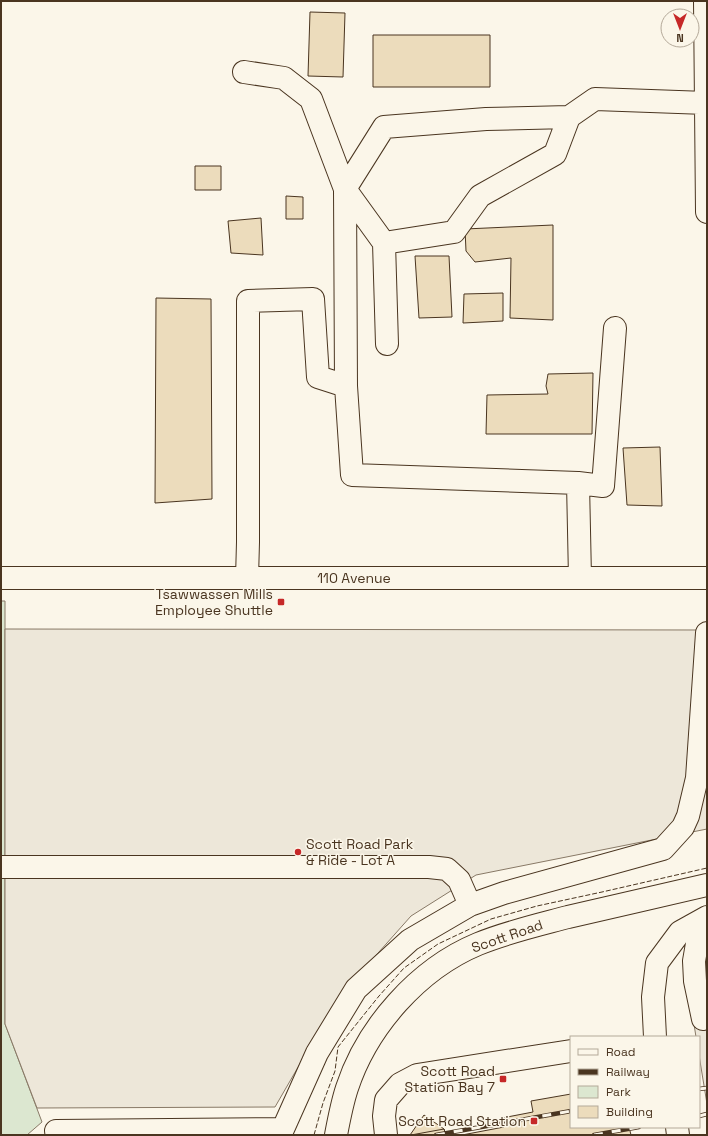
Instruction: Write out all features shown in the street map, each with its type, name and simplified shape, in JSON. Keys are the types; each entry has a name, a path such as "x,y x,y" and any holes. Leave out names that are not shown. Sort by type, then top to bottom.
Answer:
{"main road":[{"path":"705,1 707,212"},
{"path":"244,72 284,78 311,99 345,189 384,243 388,344"},
{"path":"615,328 604,486 578,483 352,475 346,386 345,189 384,127 486,119 569,117 595,99 706,103"},
{"path":"384,243 454,232 480,196 555,154 569,117"},
{"path":"247,578 248,301 313,299 318,377 346,386"},
{"path":"578,483 580,578"},
{"name":"110 Avenue","path":"1,578 707,578"},
{"path":"56,1131 283,1129 317,1052 356,989 410,940 470,905 504,893 663,849 683,827 688,816 697,778 707,633"},
{"path":"1,867 429,867 447,869 459,880 470,905"},
{"name":"Scott Road","path":"336,1135 347,1087 356,1064 373,1034 393,1007 420,979 446,961 477,944 515,930 707,885"},
{"path":"655,1036 653,997 657,963 680,932 707,918"},
{"path":"703,1019 695,981 694,961 698,938 707,926"},
{"path":"386,1135 384,1116 386,1100 400,1084 417,1076 570,1051"}],"green space":[{"path":"1,601 5,601 5,1024 42,1122 27,1135 1,1135"}],"shaded area":[{"name":"Scott Road Park & Ride - Lot A","path":"5,629 707,630 707,829 476,875 411,916 338,998 275,1107 37,1108 5,1024"},
{"path":"707,977 707,1104 700,1061 700,1036 696,1036 689,992 705,986"}],"building":[{"path":"310,12 345,13 343,77 308,76"},
{"path":"373,35 490,35 490,87 373,87"},
{"path":"195,166 221,166 221,190 195,190"},
{"path":"286,196 303,197 303,219 286,219"},
{"path":"261,218 263,255 231,253 228,221"},
{"path":"553,225 553,320 510,318 511,258 475,262 466,251 465,229"},
{"path":"415,256 449,256 452,317 419,318"},
{"path":"503,293 503,321 463,323 464,294"},
{"path":"156,298 211,299 212,499 155,503"},
{"path":"593,373 592,434 486,434 487,395 548,394 546,386 548,374"},
{"path":"660,447 662,506 627,505 623,448"},
{"path":"570,1094 570,1128 629,1128 631,1135 462,1135 504,1127 502,1118 533,1112 531,1101"},
{"path":"424,1115 444,1129 446,1135 410,1135"},
{"path":"444,1129 446,1135 411,1135"}],"railway":[{"path":"700,1089 707,1088"},
{"path":"436,1135 570,1111"},
{"path":"700,1116 707,1114"},
{"path":"594,1135 633,1128"}],"fence":[{"path":"314,1135 323,1103 335,1071 338,1047 379,996 404,968 438,944 491,919 537,906 707,868"}],"place":[{"name":"Tsawwassen Mills Employee Shuttle","path":"281,602"},
{"name":"Scott Road Park & Ride - Lot A","path":"298,852"},
{"name":"Scott Road Station Bay 7","path":"503,1079"},
{"name":"Scott Road Station","path":"534,1121"}]}
